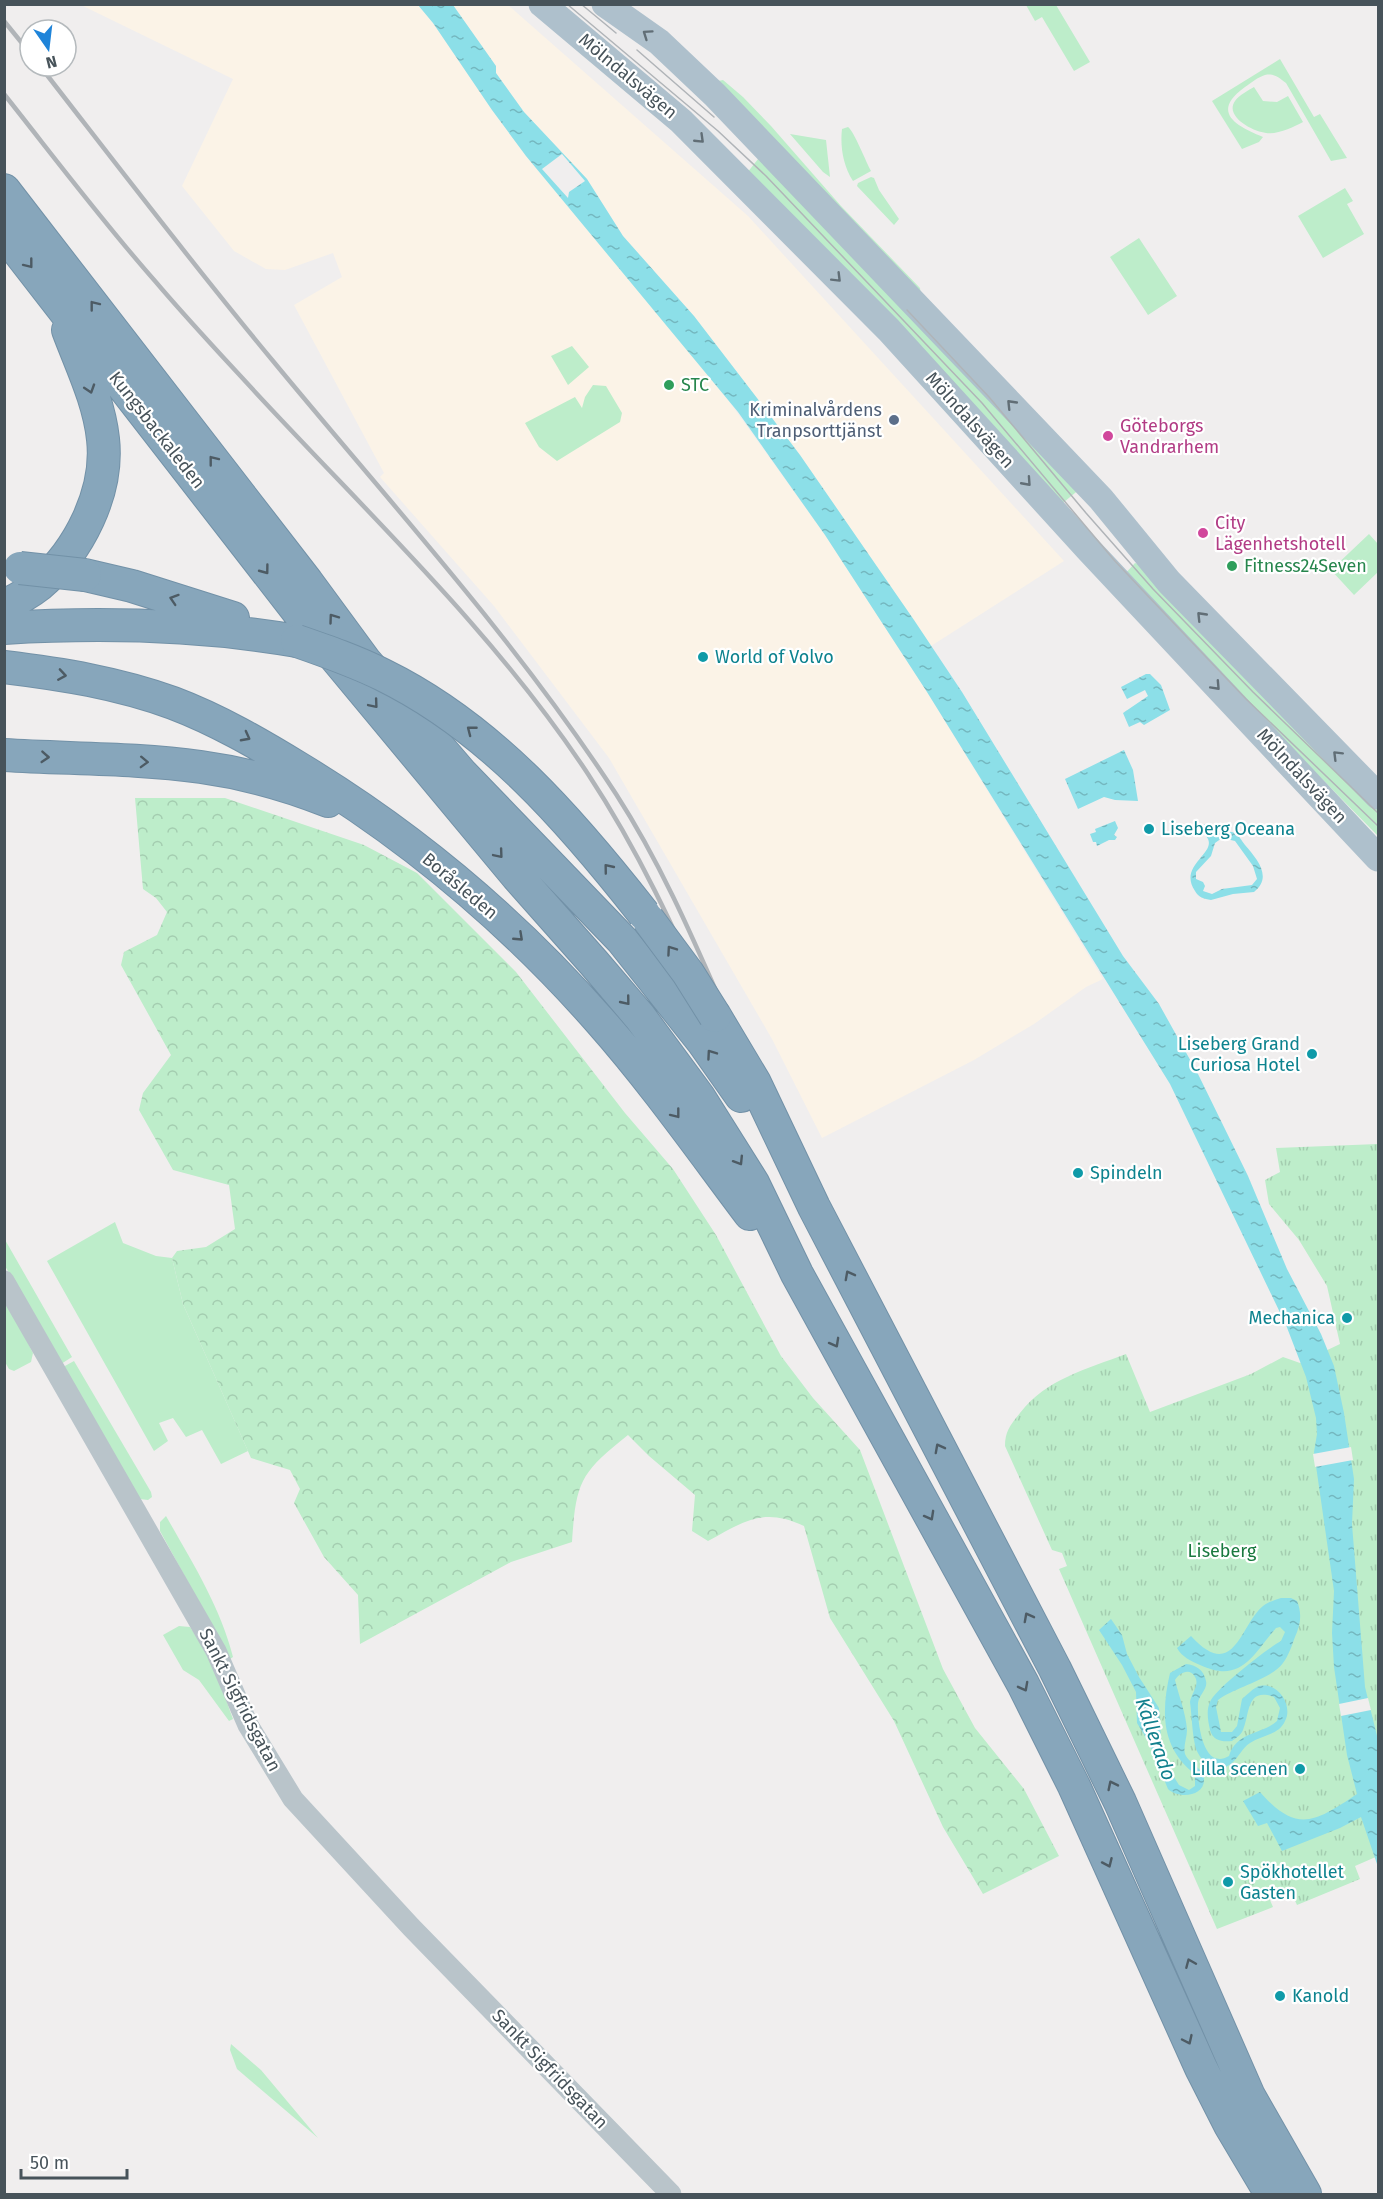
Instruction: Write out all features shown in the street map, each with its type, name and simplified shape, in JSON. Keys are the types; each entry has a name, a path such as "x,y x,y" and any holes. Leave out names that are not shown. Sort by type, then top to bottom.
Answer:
{"highway":[{"name":"Kungsbackaleden","path":"4,190 249,507 364,661 461,772 622,940 667,996 732,1084 814,1207"},
{"name":"Kungsbackaleden","path":"4,233 54,296 303,634 640,1017 699,1097 753,1183 797,1274"},
{"path":"4,606 38,586 67,555 84,527 98,489 103,466 103,439 96,407 54,296"},
{"path":"10,567 84,575 132,586 254,629"},
{"path":"4,628 58,624 139,624 254,629 303,634 340,656 383,675 426,699 468,727 506,759 579,834 611,872 653,925 716,1016 755,1083 814,1207 1082,1723 1120,1802 1249,2096 1305,2194"},
{"name":"Boråsleden","path":"4,667 69,675 124,688 182,707 217,722 330,787 434,862 533,950 599,1020 653,1085 797,1274"},
{"path":"4,754 202,767 278,784 320,797 378,821"},
{"path":"797,1274 1023,1684 1074,1786 1201,2068 1266,2190"},
{"path":"1223,2036 1328,2194"}],"main road":[{"name":"Mölndalsvägen","path":"542,4 681,121 889,330 1096,559 1378,858"},
{"path":"605,4 659,42 723,103 1095,493 1176,590 1378,796"}],"street":[{"name":"Sankt Sigfridsgatan","path":"4,1281 216,1651 248,1725 293,1799 411,1927 671,2194"}],"shaded area":[{"path":"81,5 418,5 526,156 723,393 825,535 927,692 1103,979 1086,987 1034,1024 974,1060 822,1138 772,1039 609,758 494,606 380,477 384,473 294,305 342,277 333,253 285,270 266,269 234,251 182,186 233,79"},
{"path":"453,5 508,5 748,216 1064,561 931,646 800,455 694,316 623,236 587,179 524,112 496,73 496,66"}],"green space":[{"path":"1026,5 1056,5 1090,62 1074,71 1042,17 1035,21"},
{"path":"1280,59 1314,117 1320,114 1347,158 1331,161 1286,83 1271,75 1262,76 1252,82 1229,104 1228,111 1236,123 1263,137 1259,142 1242,149 1212,101"},
{"path":"723,80 771,126 841,206 920,288 921,297 718,81"},
{"path":"1254,87 1263,101 1277,102 1288,96 1303,122 1275,133 1261,132 1242,123 1234,113 1235,101"},
{"path":"848,127 857,140 871,171 853,181 847,169 841,142 842,129"},
{"path":"790,134 826,140 830,177 823,172"},
{"path":"762,154 1081,488 1058,507 747,173"},
{"path":"871,177 874,178 879,190 899,219 894,225 857,186 858,183"},
{"path":"1345,188 1353,201 1347,204 1364,234 1323,258 1298,216"},
{"path":"1139,238 1177,296 1148,315 1110,257"},
{"path":"572,346 589,367 568,385 551,356"},
{"path":"593,385 606,386 622,413 620,422 557,461 539,447 525,423 575,397 582,408 585,397"},
{"path":"1369,534 1378,544 1378,572 1354,595 1331,570"},
{"path":"1135,563 1378,805 1378,836 1123,576"},
{"path":"135,798 225,798 364,845 417,873 516,972 625,1113 673,1169 716,1235 781,1356 813,1398 860,1450 943,1669 975,1728 1024,1789 1059,1856 983,1894 943,1827 894,1721 830,1618 804,1526 790,1520 765,1517 744,1522 708,1541 692,1531 695,1495 628,1435 600,1459 584,1480 576,1505 572,1542 511,1562 360,1644 358,1595 324,1557 294,1503 300,1489 290,1470 251,1458 183,1304 172,1258 177,1251 206,1247 235,1229 229,1185 173,1170 139,1110 143,1093 171,1055 121,965 124,952 157,935 167,912 156,898 143,889"},
{"name":"Liseberg","path":"1378,1144 1378,1856 1355,1866 1360,1879 1297,1905 1291,1892 1270,1900 1273,1907 1217,1929 1059,1569 1067,1566 1062,1553 1052,1550 1005,1446 1006,1436 1009,1428 1030,1401 1055,1383 1082,1370 1126,1354 1150,1412 1251,1374 1283,1357 1300,1363 1340,1344 1327,1286 1299,1240 1269,1204 1265,1180 1280,1172 1276,1148"},
{"path":"115,1222 123,1243 156,1256 172,1258 183,1304 248,1451 221,1464 202,1430 186,1437 173,1418 159,1423 168,1441 154,1451 47,1261"},
{"path":"4,1238 72,1357 61,1364 5,1266"},
{"path":"4,1296 33,1353 31,1362 14,1371 9,1369 5,1362"},
{"path":"74,1361 151,1492 152,1497 148,1500 140,1499 63,1367"},
{"path":"166,1516 213,1602 233,1657 230,1659 160,1531 160,1522"},
{"path":"179,1626 190,1627 204,1650 233,1719 229,1721 199,1680 183,1670 163,1635"},
{"path":"231,2044 261,2070 318,2138 237,2069 230,2050"}],"water":[{"path":"418,5 453,5 496,66 496,73 524,112 587,179 623,236 694,316 800,455 962,692 1123,956 1159,1004 1198,1074 1248,1176 1287,1269 1321,1334 1334,1366 1354,1479 1352,1524 1365,1687 1378,1740 1378,1867 1361,1817 1340,1828 1282,1851 1267,1823 1258,1826 1243,1801 1260,1792 1285,1814 1307,1819 1318,1817 1357,1794 1347,1755 1334,1667 1332,1633 1334,1591 1314,1452 1317,1434 1316,1418 1306,1377 1286,1325 1170,1084 927,692 825,535 738,412 526,156"},
{"path":"1150,674 1161,685 1170,710 1144,725 1140,722 1129,727 1123,713 1148,696 1145,690 1127,699 1121,687"},
{"path":"1124,750 1133,770 1138,801 1104,797 1078,809 1065,779"},
{"path":"1115,821 1118,828 1114,835 1117,837 1115,840 1109,840 1097,846 1090,834 1096,832 1095,829"},
{"path":"1205,824 1209,828 1212,825 1214,836 1229,832 1240,837 1258,862 1263,874 1260,886 1254,892 1233,894 1211,900 1196,893 1191,882 1191,874 1209,845 1208,839 1200,828","holes":["1222,838 1235,841 1253,866 1257,879 1252,885 1222,889 1212,894 1203,891 1205,886 1203,882 1196,879 1196,872 1211,856 1215,843"]},
{"name":"Kållerado","path":"1281,1598 1291,1598 1297,1601 1300,1614 1299,1628 1285,1660 1278,1669 1262,1679 1218,1700 1216,1707 1221,1732 1232,1732 1237,1726 1242,1699 1257,1687 1271,1687 1282,1695 1285,1701 1287,1715 1285,1721 1279,1729 1247,1745 1227,1766 1216,1768 1211,1766 1202,1759 1196,1749 1190,1702 1196,1680 1190,1672 1182,1673 1175,1680 1187,1730 1185,1754 1202,1772 1204,1779 1203,1785 1196,1793 1184,1795 1172,1792 1168,1789 1148,1741 1137,1723 1136,1692 1122,1665 1099,1630 1111,1619 1122,1635 1127,1654 1159,1708 1162,1754 1165,1763 1179,1785 1189,1790 1195,1786 1195,1774 1175,1753 1166,1728 1165,1702 1170,1673 1186,1664 1201,1671 1206,1684 1198,1703 1203,1742 1213,1757 1220,1759 1229,1756 1238,1742 1277,1721 1280,1708 1274,1697 1258,1696 1251,1704 1241,1733 1232,1741 1225,1741 1216,1739 1211,1734 1208,1719 1210,1702 1231,1679 1281,1641 1285,1632 1280,1627 1276,1628 1244,1664 1226,1671 1214,1670 1193,1662 1177,1648 1191,1636 1205,1649 1217,1654 1227,1652 1234,1646 1263,1606"}],"pier":[{"path":"562,154 585,181 569,192 568,198 542,169"},
{"path":"1351,1447 1353,1460 1315,1467 1313,1454"},
{"path":"1368,1698 1371,1710 1341,1716 1339,1704"}],"tram line":[{"path":"567,4 718,131 766,176 982,403 1114,560 1146,594 1246,699 1378,826"},
{"path":"581,4 616,33"},
{"path":"637,50 714,117"},
{"path":"907,310 989,397 1153,589 1253,692 1378,813"}],"railway":[{"path":"4,21 18,38"},
{"path":"49,78 243,325 451,573 537,681 616,794 647,846 724,1009"},
{"path":"4,94 167,296 473,624 552,722 588,774 640,861 711,1014"}],"place":[{"name":"STC","path":"669,385"},
{"name":"Kriminalvårdens Tranpsorttjänst","path":"894,420"},
{"name":"Göteborgs Vandrarhem","path":"1108,436"},
{"name":"City Lägenhetshotell","path":"1203,533"},
{"name":"Fitness24Seven","path":"1232,566"},
{"name":"World of Volvo","path":"703,657"},
{"name":"Liseberg Oceana","path":"1149,829"},
{"name":"Liseberg Grand Curiosa Hotel","path":"1312,1054"},
{"name":"Spindeln","path":"1078,1173"},
{"name":"Mechanica","path":"1347,1318"},
{"name":"Lilla scenen","path":"1300,1769"},
{"name":"Spökhotellet Gasten","path":"1228,1882"},
{"name":"Kanold","path":"1280,1996"}]}
